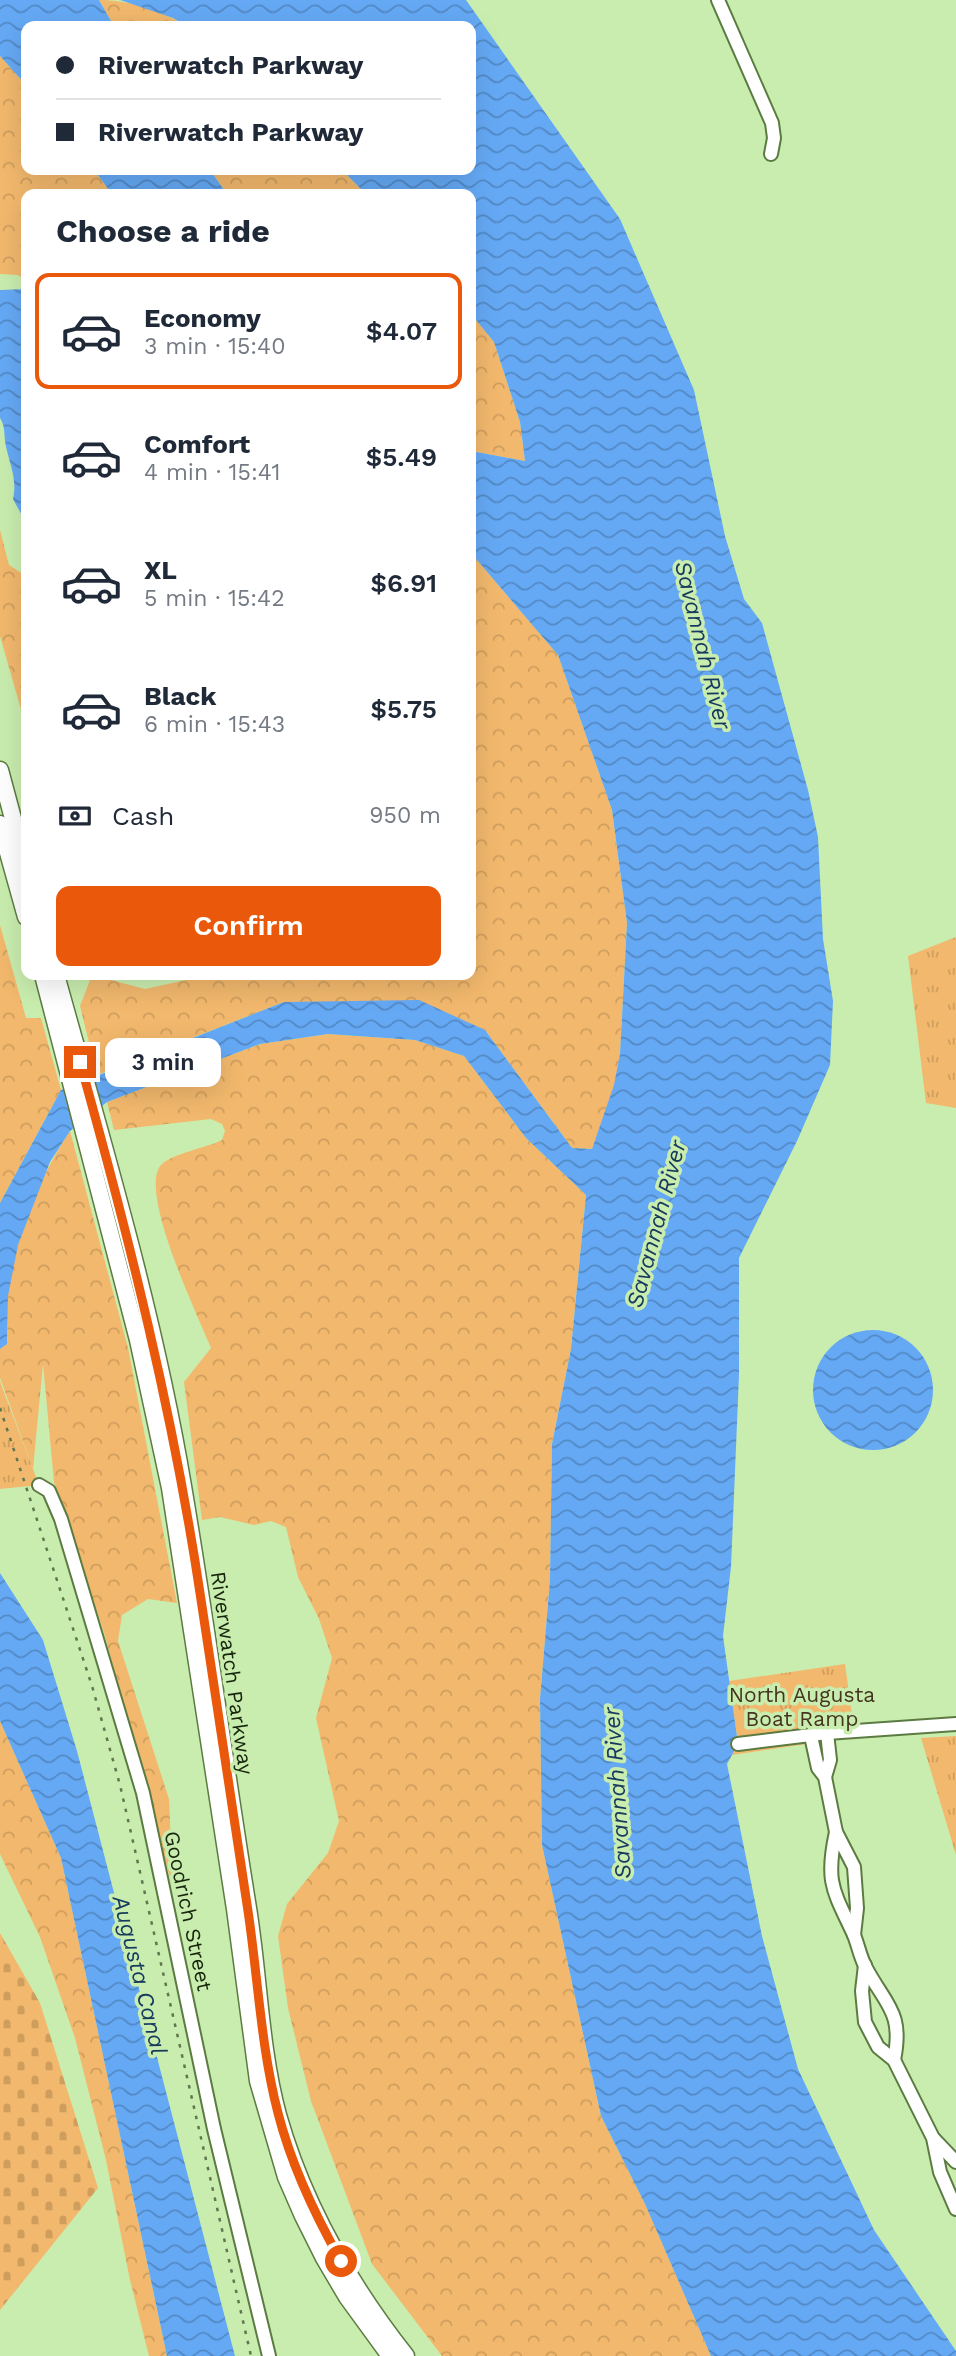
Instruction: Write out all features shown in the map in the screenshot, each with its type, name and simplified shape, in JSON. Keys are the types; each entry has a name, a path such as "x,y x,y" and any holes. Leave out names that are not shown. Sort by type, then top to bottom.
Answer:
{"main road":[{"path":"0,770 21,848"},
{"path":"0,824 21,899"},
{"name":"Riverwatch Parkway","path":"44,980 138,1340 170,1488 235,1909 258,2081 286,2177 303,2216 347,2297 390,2356"},
{"name":"Riverwatch Parkway","path":"57,980 116,1191 146,1312 183,1484 278,2115 293,2159 330,2242 375,2318 406,2356"}],"street":[{"path":"718,0 772,123 774,138 771,154"},
{"name":"Goodrich Street","path":"39,1485 49,1491 61,1519 143,1793 214,2129 269,2356"},
{"path":"738,1744 956,1724"},
{"path":"825,1777 830,1760 827,1734"},
{"path":"811,1736 818,1768 825,1777 836,1832 854,1867 857,1908 854,1936"},
{"path":"836,1832 829,1871 841,1912 865,1965 896,2019 898,2040 894,2060"},
{"path":"865,1965 862,1991 865,2022 878,2047 894,2060 933,2138 940,2172 956,2209"},
{"path":"933,2138 956,2162"}],"green space":[{"path":"99,0 144,7 177,21 111,21"},
{"path":"0,56 21,79 21,175 98,175 108,189 21,189 21,277 0,274"},
{"path":"214,175 347,175 361,189 223,189"},
{"path":"476,320 494,342 520,422 525,461 476,452"},
{"path":"0,530 9,565 21,573 21,710 0,636"},
{"path":"476,559 558,655 612,810 627,923 620,1054 615,1085 592,1149 572,1148 485,1030 284,1002 97,1075 80,1006 90,980 111,980 145,989 186,980 476,980"},
{"path":"0,925 26,1018 41,1018 61,1090 0,1203"},
{"path":"956,937 956,1108 926,1103 908,956"},
{"path":"328,1034 415,1040 464,1056 526,1138 586,1195 571,1349 552,1444 550,1580 540,1699 542,1845 601,2116 645,2204 711,2356 442,2356 372,2264 311,2101 288,2008 278,1936 287,1904 328,1853 339,1821 316,1718 332,1658 319,1619 298,1577 286,1527 271,1521 254,1525 220,1517 202,1520 184,1382 211,1348 172,1254 157,1199 156,1178 162,1164 222,1140 225,1131 222,1124 211,1119 114,1130 107,1102 260,1044"},
{"path":"70,1131 128,1348 177,1603 148,1599 122,1615 118,1641 169,1799 173,1889 105,1636 54,1482 43,1364 33,1469 0,1378 0,1349 7,1344 8,1294 16,1251 38,1189"},
{"path":"0,1381 2,1387 39,1485 0,1489"},
{"name":"North Augusta Boat Ramp","path":"845,1664 855,1737 732,1755 738,1744 729,1681"},
{"path":"0,1721 61,1858 167,2356 149,2356 130,2280 106,2160 75,2038 40,1937 0,1854"},
{"path":"956,1736 956,1855 921,1738"},
{"path":"0,1933 40,2003 98,2188 0,2310"}],"water":[{"path":"0,0 99,0 111,21 21,21 21,79 0,56"},
{"name":"Savannah River","path":"120,0 466,0 620,219 694,390 725,536 744,599 762,623 808,790 818,837 823,939 833,1001 830,1065 797,1141 739,1258 739,1375 731,1567 723,1636 738,1744 727,1764 762,1936 798,2069 874,2230 956,2351 956,2356 711,2356 645,2204 601,2116 542,1845 540,1699 550,1580 552,1444 571,1349 586,1195 526,1138 464,1056 415,1040 328,1034 260,1044 107,1102 70,1131 50,1162 18,1245 8,1296 7,1344 0,1349 0,1203 61,1090 284,1002 419,1000 485,1030 572,1148 592,1149 614,1085 620,1054 627,923 612,810 558,655 476,559 476,452 525,461 520,422 494,342 476,320 476,189 361,189 347,175 476,175 476,21 178,21"},
{"path":"98,175 214,175 223,189 108,189"},
{"path":"21,289 21,514 13,499 13,477 4,426 0,418 0,290"},
{"path":"873,1330 896,1335 915,1348 928,1367 933,1390 928,1413 915,1432 896,1445 873,1450 850,1445 831,1432 818,1413 813,1390 818,1367 831,1348 850,1335"},
{"path":"0,1573 43,1640 77,1751 235,2356 167,2356 61,1858 0,1721"}],"railway":[{"path":"0,1408 92,1686 120,1785 251,2356"}],"route":[{"path":"80,1062 146,1312 183,1484 278,2115 293,2159 341,2261"}],"water label":[{"name":"Augusta Canal","path":"140,1975"}]}
